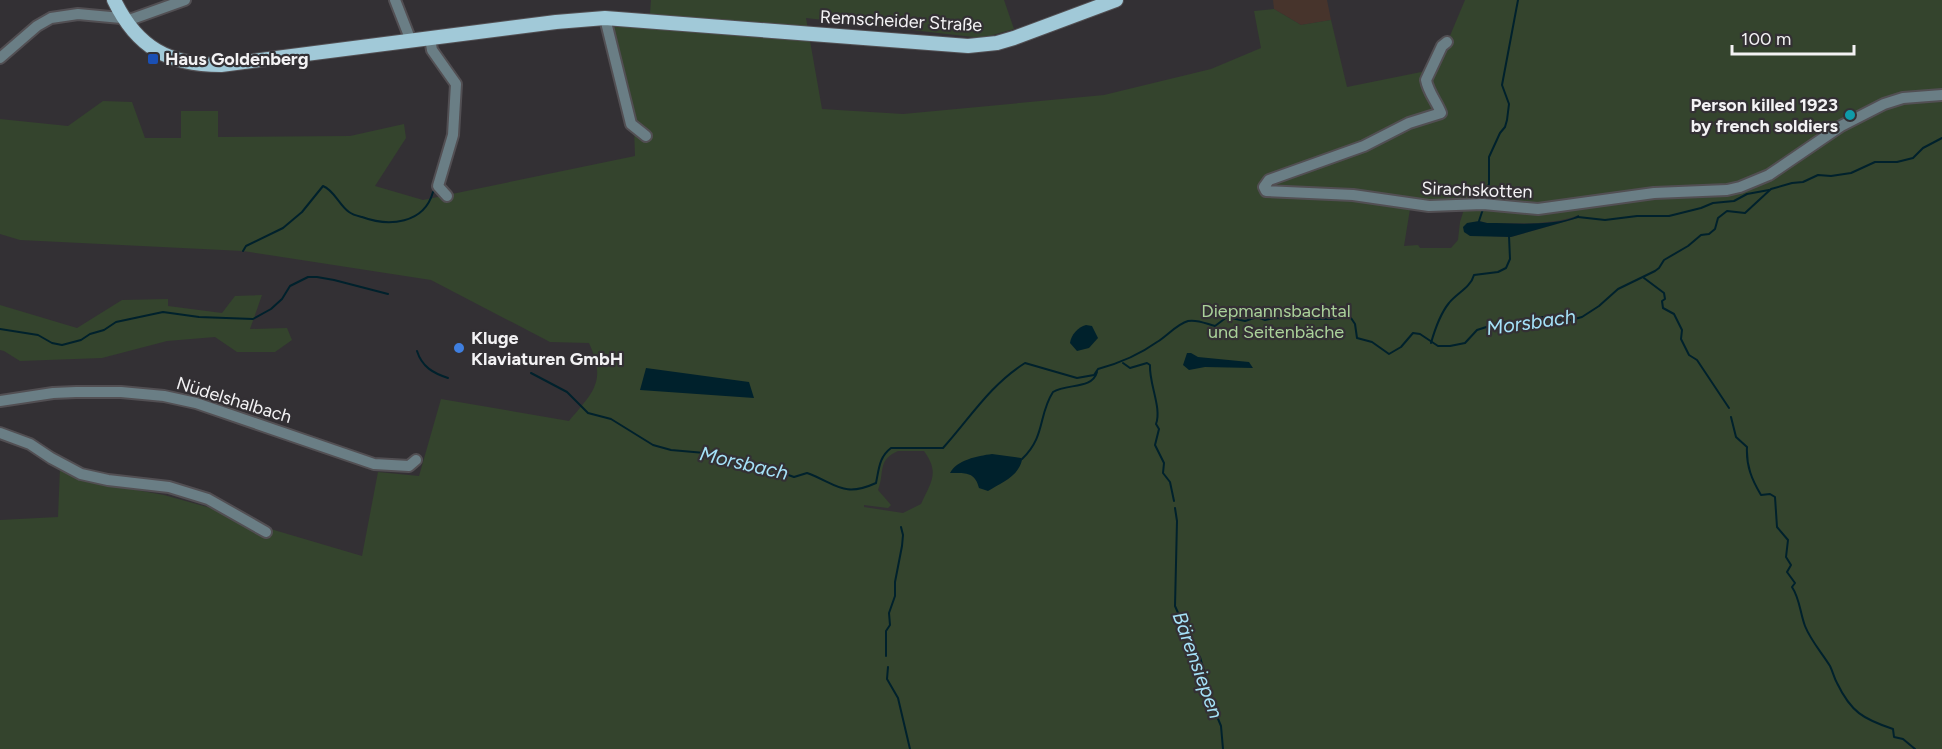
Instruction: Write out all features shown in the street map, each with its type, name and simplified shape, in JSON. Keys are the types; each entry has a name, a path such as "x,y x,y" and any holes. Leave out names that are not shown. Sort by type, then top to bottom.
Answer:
{"main road":[{"name":"Remscheider Straße","path":"114,0 125,19 142,40 174,59 201,65 240,64 556,22 605,18 968,46 997,43 1014,38 1116,0"}],"street":[{"path":"0,58 37,26 51,18 78,14 132,19 185,0"},
{"path":"394,0 411,41"},
{"path":"605,18 631,124 646,136"},
{"path":"430,38 432,50 456,84 453,135 438,186 447,196"},
{"name":"Sirachskotten","path":"1448,42 1442,46 1426,80 1441,113 1402,126 1364,146 1269,180 1264,187 1266,191 1353,195 1429,206 1483,204 1538,209 1654,193 1727,190 1740,187 1769,174 1841,126 1884,104 1903,98 1942,95"},
{"name":"Nüdelshalbach","path":"0,401 76,392 164,396 196,403 374,464 409,466 416,460"},
{"path":"0,433 30,444 81,474 108,480 169,486 207,500 266,532"}],"shaded area":[{"path":"1273,0 1327,0 1331,20 1301,25 1274,9"}],"green space":[{"name":"Diepmannsbachtal und Seitenbäche","path":"651,0 1004,0 1014,29 982,38 806,18 822,109 903,114 1104,95 1211,69 1261,48 1254,11 1274,9 1301,25 1331,20 1347,87 1436,69 1465,0 1942,0 1942,749 0,749 0,520 58,517 60,468 86,481 164,495 362,556 378,472 419,476 441,399 569,421 591,394 595,386 597,368 589,343 550,342 431,280 243,251 20,240 0,234 0,119 68,126 103,101 132,102 145,138 181,138 181,111 218,111 218,137 350,136 404,124 406,138 375,186 423,200 635,156 634,127 613,26 649,28","holes":["1411,203 1465,206 1458,240 1451,248 1404,246","1579,215 1578,218 1511,237 1471,235 1479,221 1533,223 1568,219","898,451 924,451 932,465 931,483 921,504 903,513 864,507 864,505 888,508 891,505 878,490 884,463"]},
{"path":"262,295 250,329 287,328 292,340 275,352 237,352 215,337 167,341 102,358 20,361 0,350 0,305 77,328 122,300 168,299 168,306 222,313 235,296"}],"water":[{"path":"1579,215 1578,218 1511,237 1470,236 1464,232 1463,227 1467,223 1479,221 1547,223"},
{"path":"1086,325 1092,326 1098,338 1089,348 1077,351 1070,343 1073,334"},
{"path":"1187,353 1198,357 1249,362 1253,368 1205,367 1189,370 1183,365"},
{"path":"646,368 749,382 754,398 640,390"},
{"path":"992,454 1022,460 1013,475 988,491 979,488 975,478 968,474 950,473 962,462"}],"waterway":[{"path":"1488,201 1486,190 1489,184 1489,157 1507,120 1509,104 1502,85 1518,0"},
{"name":"Morsbach","path":"531,373 567,392 588,413 611,419 653,445 671,450 716,454 760,465 794,477 807,473 840,488 856,489 876,483 882,459 891,448 943,448 1001,381 1025,363 1077,378 1094,375 1098,369 1143,351 1188,321 1215,326 1227,317 1245,321 1257,317 1265,320 1351,318 1355,324 1357,338 1372,342 1389,354 1401,347 1413,333 1420,334 1438,346 1450,346 1465,343 1477,330 1502,322 1514,323 1543,317 1567,321 1582,317 1618,289 1655,271 1664,260 1688,246 1701,235 1709,234 1715,229 1718,218 1727,211 1745,213 1771,189 1803,182 1818,175 1851,173 1875,162 1897,162 1913,158 1923,148 1942,138"},
{"path":"243,251 246,246 283,228 302,212 323,186 351,213 383,222 414,217 422,211 433,192"},
{"path":"1578,217 1605,220 1637,216 1669,216 1713,203 1734,201 1747,194 1769,190"},
{"path":"1479,221 1483,209"},
{"path":"1431,343 1446,307 1470,283 1474,275 1498,272 1506,268 1510,259 1509,236"},
{"name":"Morsbach","path":"0,329 38,335 52,343 62,345 81,340 116,322 163,312 199,317 253,319 271,309 282,299 290,286 308,277 334,280 388,294"},
{"path":"1644,278 1664,293 1663,308 1674,314 1682,330 1681,339 1689,355 1697,360 1729,408"},
{"name":"Morsbach","path":"417,351 429,369 448,378"},
{"name":"Bärensiepen","path":"1123,363 1130,368 1147,363 1150,365 1157,411 1156,424 1159,429 1155,445 1164,463 1163,473 1170,482 1174,501"},
{"path":"1022,459 1035,442 1053,392 1085,384 1094,378 1097,372"},
{"path":"1731,417 1736,437 1747,447 1752,478 1761,495 1770,494 1775,497 1777,527 1788,540 1786,557 1791,565 1787,572 1795,583 1792,587 1810,637 1830,666 1842,693 1853,708 1866,718 1893,729 1894,737 1903,739 1915,749"},
{"name":"Bärensiepen","path":"1175,508 1177,521 1175,606 1194,649 1200,657 1211,702 1221,726 1223,749"},
{"path":"886,656 886,631 890,625 889,613 895,596 895,582 902,546 901,527"},
{"path":"888,667 887,679 898,698 910,749"}],"place":[{"name":"Haus Goldenberg","path":"153,59"},
{"name":"Person killed 1923 by french soldiers","path":"1850,115"},
{"name":"Kluge Klaviaturen GmbH","path":"459,348"}]}
